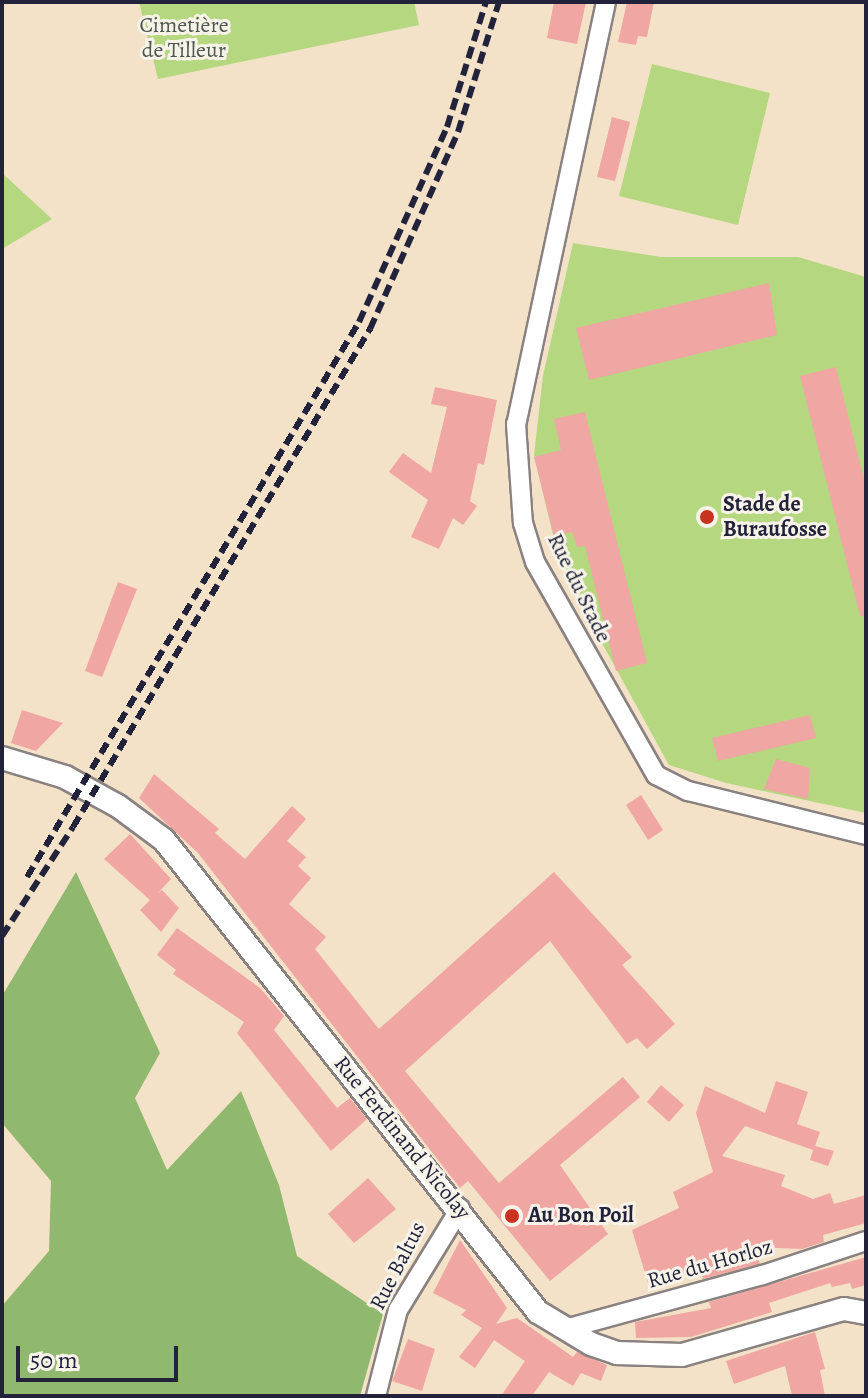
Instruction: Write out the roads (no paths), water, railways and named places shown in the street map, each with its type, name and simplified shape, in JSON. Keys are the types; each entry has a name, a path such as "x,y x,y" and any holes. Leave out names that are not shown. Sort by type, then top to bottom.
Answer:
{"street":[{"name":"Rue du Stade","path":"606,2 516,424 523,523 535,562 656,775 688,791 866,835"},
{"name":"Rue Ferdinand Nicolay","path":"2,758 65,777 164,840 460,1209 538,1312 565,1329 617,1353 682,1355 844,1309 866,1313"},
{"name":"Rue Baltus","path":"376,1396 398,1310 460,1209"},
{"name":"Rue du Horloz","path":"565,1329 763,1275 866,1241"}],"railway":[{"path":"27,877 359,322 447,127 486,2"},
{"path":"2,936 73,827 370,329 458,132 499,2"}],"place":[{"name":"Stade de Buraufosse","path":"707,517"},
{"name":"Au Bon Poil","path":"512,1216"}],"park label":[{"name":"Cimetière de Tilleur","path":"184,38"}]}
